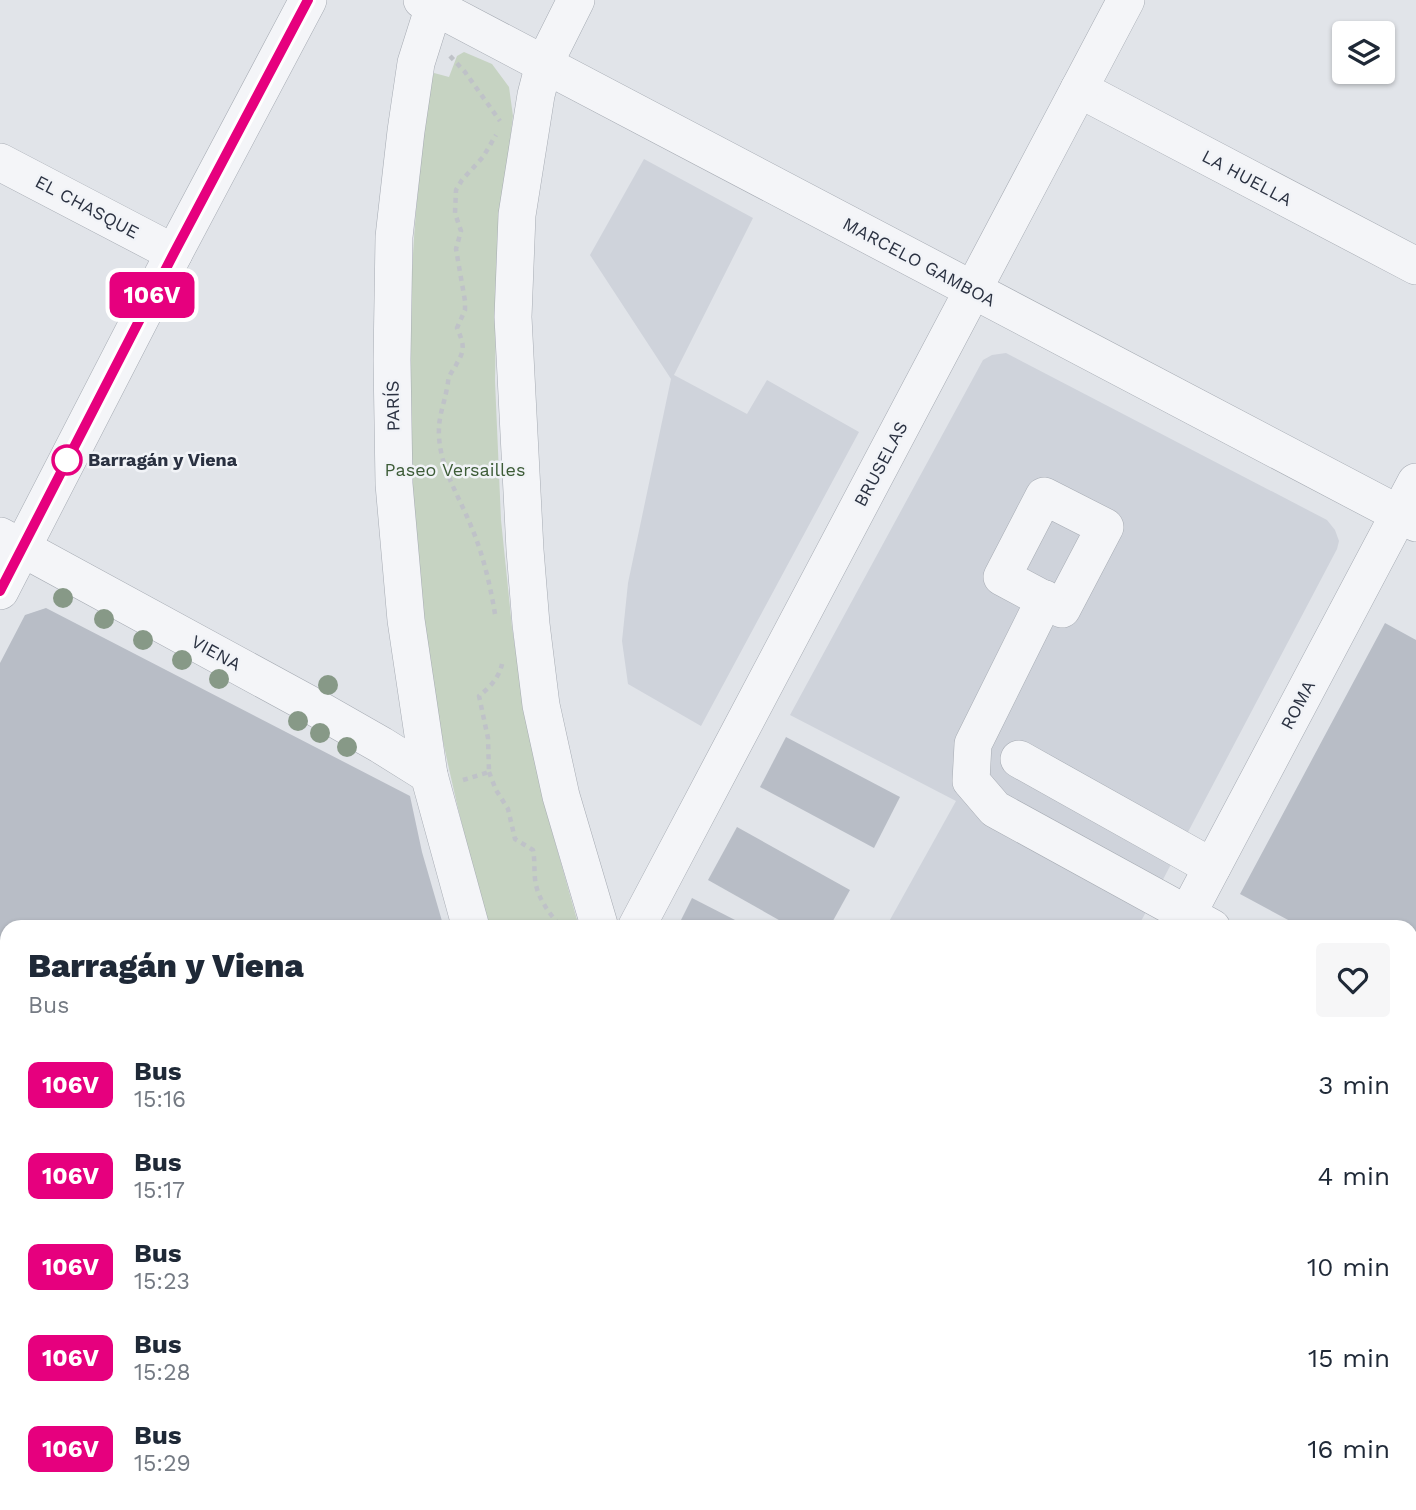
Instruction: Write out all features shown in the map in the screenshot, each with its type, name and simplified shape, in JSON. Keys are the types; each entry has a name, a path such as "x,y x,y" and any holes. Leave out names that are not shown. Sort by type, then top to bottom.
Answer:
{"street":[{"path":"0,591 11,542 174,253 308,0"},
{"path":"576,0 544,64 536,95 517,215 513,317 525,550 541,705 561,796 598,920"},
{"name":"BRUSELAS","path":"640,920 1126,0"},
{"name":"MARCELO GAMBOA","path":"426,14 544,64 973,290 1410,506"},
{"name":"PARÍS","path":"426,14 414,76 394,237 394,484 406,620 430,782 469,920"},
{"name":"LA HUELLA","path":"1079,89 1416,266"},
{"name":"EL CHASQUE","path":"0,162 174,253"},
{"name":"ROMA","path":"1194,920 1212,867 1410,506"},
{"name":"VIENA","path":"11,542 382,745 430,782"},
{"path":"1045,599 973,744 971,782 995,809 1188,920"},
{"path":"1019,759 1212,867"}],"path":[{"path":"426,14 447,51 503,125 483,157 456,190 455,213 461,231 456,249 465,301 465,310 457,328 463,343 461,357 449,376 441,408 439,434 444,466 471,525 482,557 497,622"},
{"path":"503,659 500,673 479,696 488,738 489,772 508,809 515,839 533,850 538,896 555,920"},
{"path":"430,782 489,772"}],"shaded area":[{"path":"644,159 753,218 674,375 747,414 767,380 859,432 701,726 628,684 622,641 628,583 671,379 590,255"},
{"path":"1006,353 1327,520 1339,541 1142,920 890,920 956,801 790,715 983,360 992,355"}],"green space":[{"name":"Paseo Versailles","path":"464,52 492,64 509,87 513,116 504,190 496,323 495,381 501,520 517,659 546,810 577,920 487,920 450,774 428,656 416,550 412,482 412,280 416,213 432,79 434,73 449,77 457,56"}],"building":[{"path":"46,608 410,796 422,852 442,920 0,920 0,663 25,615"},
{"path":"1385,623 1416,640 1416,920 1288,920 1240,894"},
{"path":"786,737 900,797 874,848 760,787"},
{"path":"737,827 850,890 833,920 779,920 708,880"},
{"path":"692,898 735,920 681,920"}],"bus line":[{"name":"106V","path":"0,591 308,0"}],"place":[{"name":"Barragán y Viena","path":"67,460"}]}
